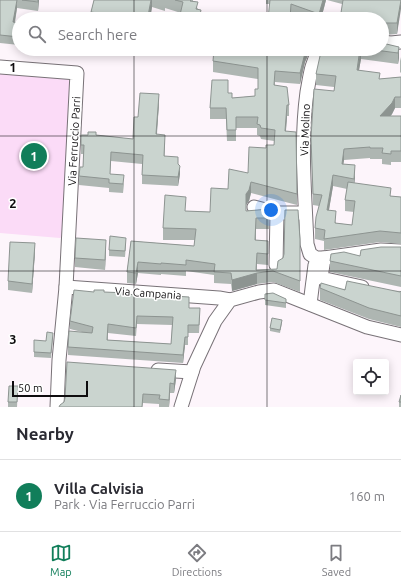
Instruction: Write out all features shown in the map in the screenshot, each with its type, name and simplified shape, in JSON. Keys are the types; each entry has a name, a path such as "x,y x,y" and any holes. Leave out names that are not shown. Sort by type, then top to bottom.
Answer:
{"street":[{"path":"389,43 401,42"},
{"name":"Via Molino","path":"315,56 311,68 304,111 303,180 307,244 310,254 320,258"},
{"name":"Via Ferruccio Parri","path":"0,67 78,73 66,287"},
{"path":"254,207 277,212 305,213"},
{"path":"276,265 277,212"},
{"path":"320,258 381,250 401,251"},
{"path":"320,258 321,278 372,289"},
{"path":"310,304 320,258"},
{"path":"57,407 67,362 66,287"},
{"name":"Via Campania","path":"66,287 230,300"},
{"path":"181,407 192,372 215,321 230,300 259,292 274,290 367,327 401,335"},
{"path":"145,369 192,372"}],"shaded area":[{"path":"0,73 65,78 70,81 72,87 63,236 60,238 0,233"}],"building":[{"path":"0,0 17,0 15,12 12,12 12,36 0,35"},
{"path":"22,0 38,0 38,2"},
{"path":"94,0 151,0 149,12 91,12"},
{"path":"175,0 191,0 190,1 198,2 196,9 201,10 201,12 181,12 183,2"},
{"path":"270,0 323,0 320,12 313,12 291,4 290,12 269,12"},
{"path":"343,0 401,0 397,23 389,23 389,12 341,12"},
{"path":"389,45 399,47 398,53 389,52"},
{"path":"213,56 304,56 300,73 275,71 274,85 287,87 289,105 287,105 285,131 296,132 297,194 251,182 249,190 246,194 246,211 269,209 269,218 256,218 255,240 268,241 268,254 257,253 256,270 277,269 278,261 283,258 284,254 285,210 298,210 300,281 273,271 257,273 232,280 231,273 214,272 215,264 186,260 186,265 138,262 136,273 127,272 131,241 194,246 196,229 163,228 165,195 186,197 185,211 210,212 211,188 228,189 229,169 248,173 249,147 266,148 266,145 274,145 275,130 261,128 260,125 257,124 258,117 236,117 236,130 227,130 226,108 210,108 212,80 228,80 228,93 232,93 232,98 255,96 255,89 258,89 258,68 213,61"},
{"path":"320,56 359,56 357,70 380,73 379,79 401,77 401,97 395,97 392,103 380,116 401,116 401,151 391,151 391,154 382,153 383,148 370,147 344,149 342,164 355,165 354,179 333,175 327,210 336,211 335,223 352,225 355,201 345,200 348,182 391,188 390,196 401,197 401,233 380,231 324,239 325,230 315,228 316,217 322,195 313,194 311,138 314,89 334,91 336,76 316,74"},
{"path":"140,93 159,94 156,134 165,135 164,156 178,157 178,164 180,166 178,177 142,175 143,155 111,152 110,174 124,175 123,184 109,183 109,179 79,176 80,167 83,167 84,145 81,145 81,135 88,135 88,132 96,132 96,135 133,139 134,117 138,117"},
{"path":"110,236 126,238 125,251 109,250"},
{"path":"76,238 106,240 105,260 75,258"},
{"path":"10,242 35,243 32,284 8,281"},
{"path":"381,247 401,247 401,276 330,261 331,254 344,252 360,256 361,250"},
{"path":"347,281 401,291 401,316 369,308 320,288 321,283 345,290"},
{"path":"74,290 94,292 94,290 104,290 104,292 146,296 147,294 155,295 155,297 189,297 189,308 200,308 199,325 188,325 188,337 185,337 183,355 68,347 69,331 92,333 93,327 70,321","holes":["137,316 173,317 171,344 107,340 108,324 136,328"]},
{"path":"273,293 286,299 286,303 265,300 265,294"},
{"path":"272,318 282,320 280,330 270,328"},
{"path":"47,332 53,333 51,353 34,352 34,340 46,341"},
{"path":"67,362 176,370 174,384 170,383 169,400 159,399 160,395 143,394 142,407 59,407 64,402 65,398"},
{"path":"9,386 18,386 17,402 8,402"}],"place":[{"name":"Villa Calvisia","path":"34,156"}]}
